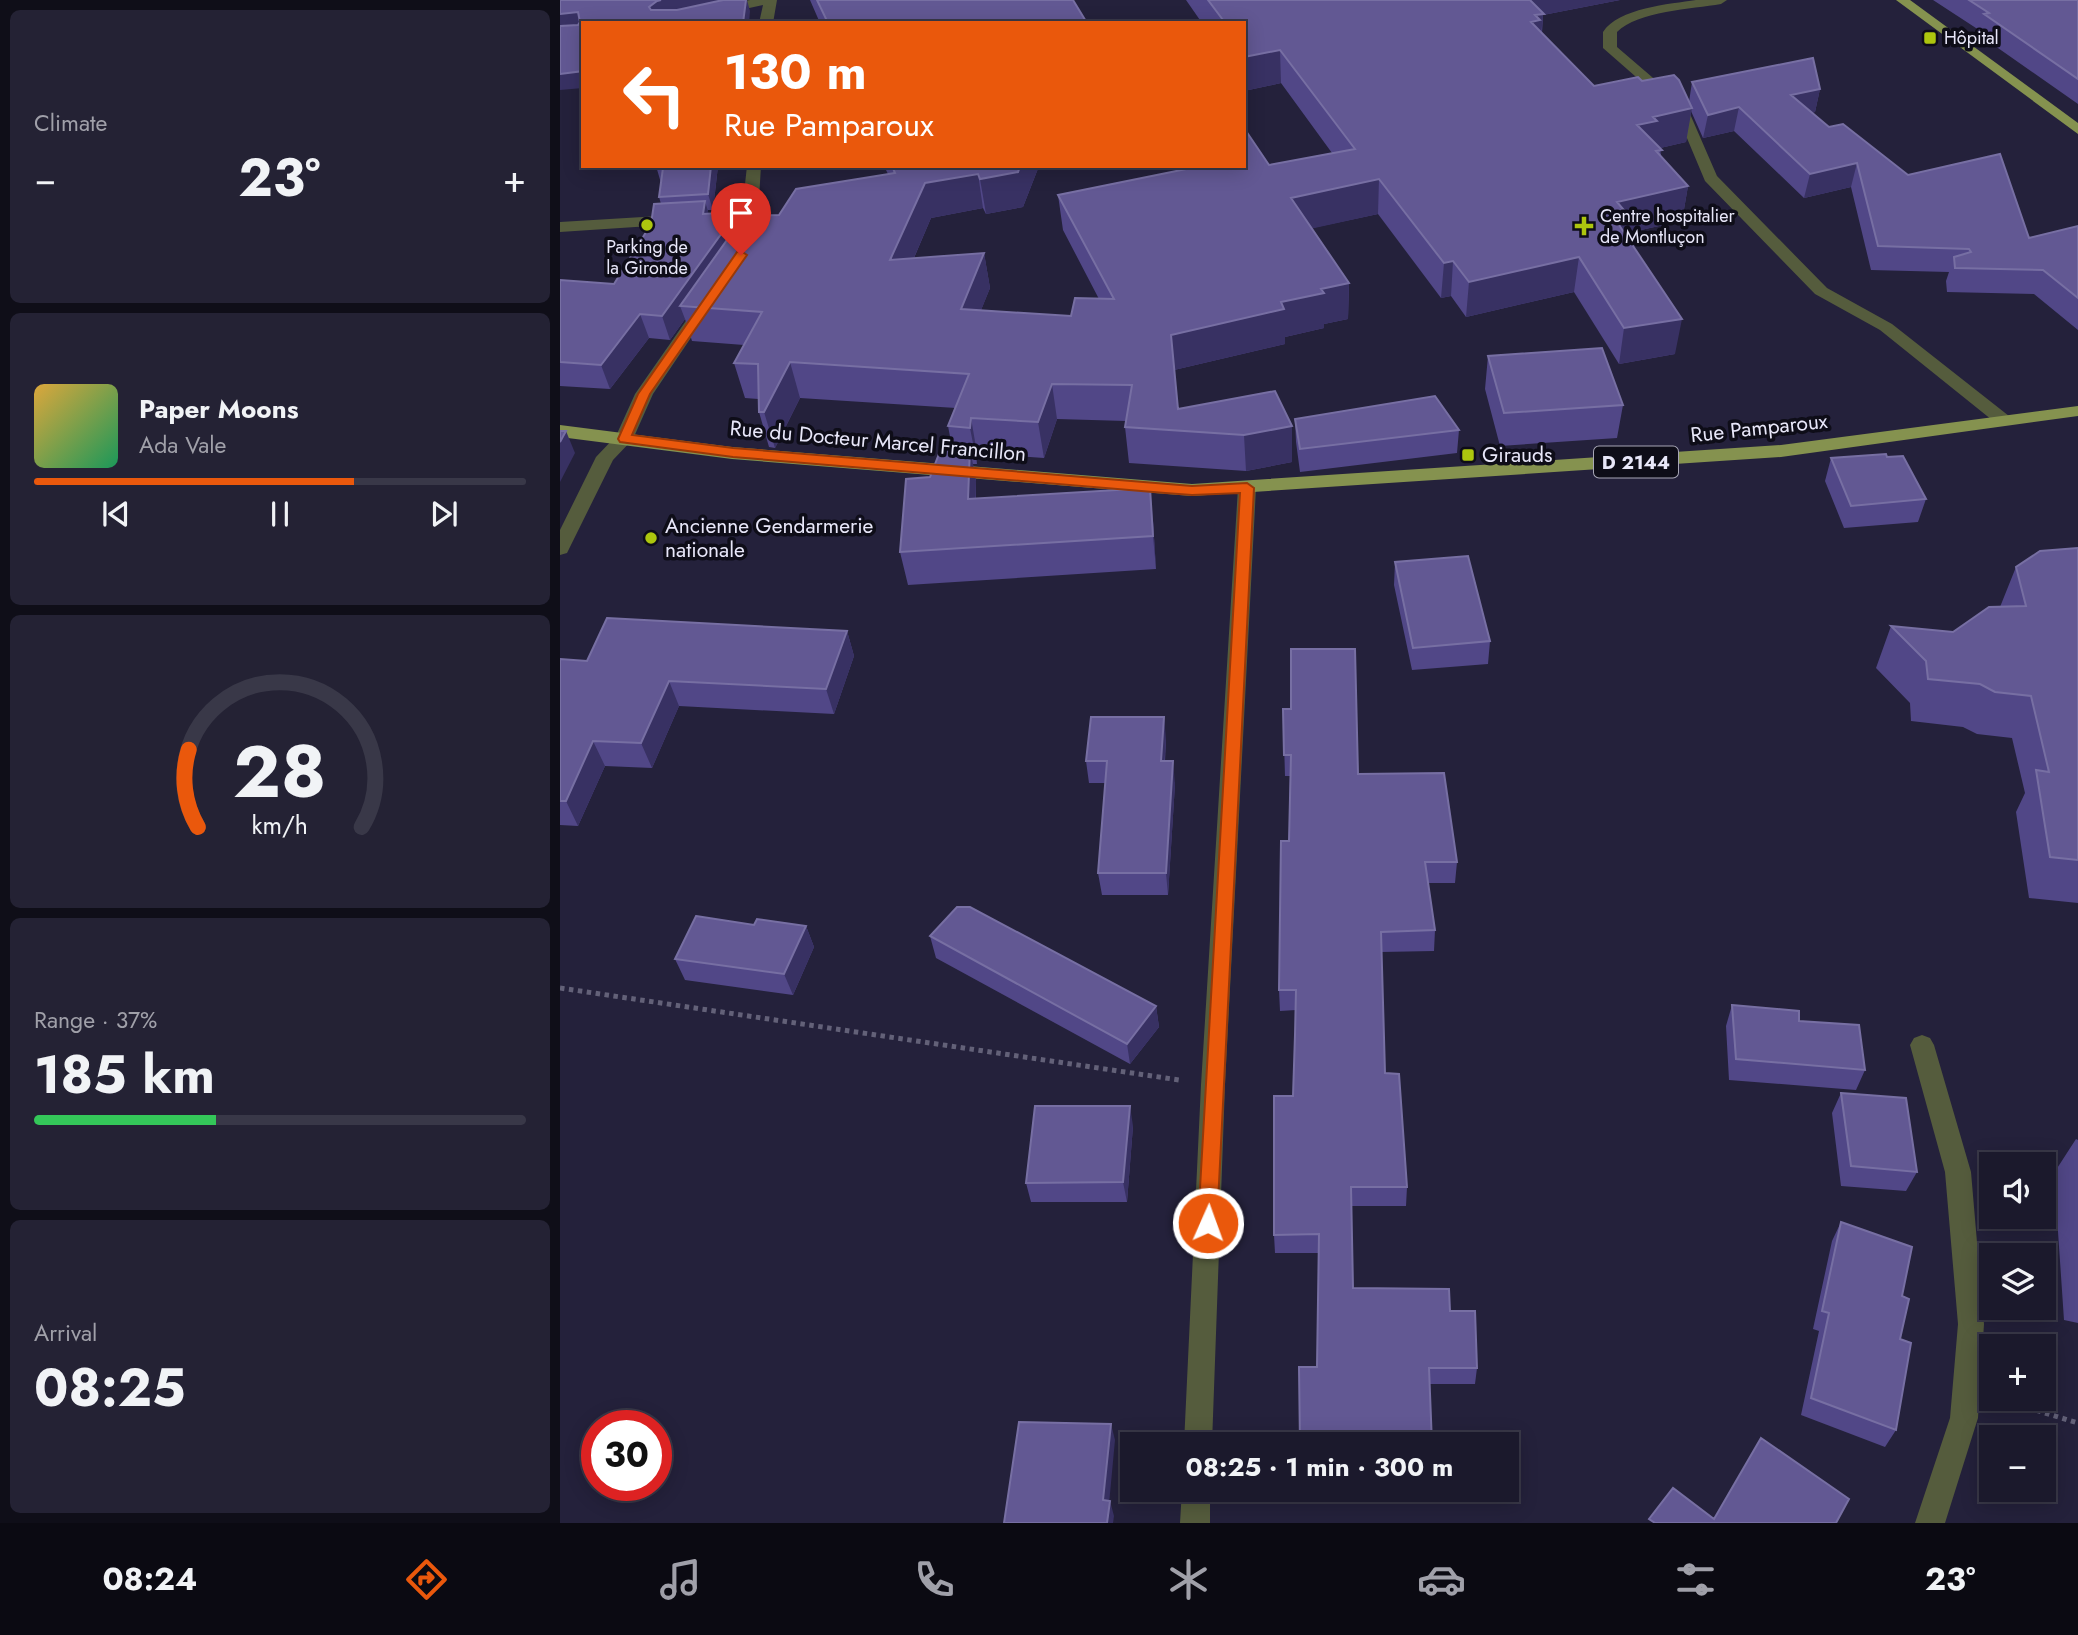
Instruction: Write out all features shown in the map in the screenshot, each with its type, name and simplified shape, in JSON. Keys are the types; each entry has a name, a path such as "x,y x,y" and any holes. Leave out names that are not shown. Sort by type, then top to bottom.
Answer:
{"main road":[{"path":"1902,0 2078,130"},
{"name":"Rue Pamparoux","path":"1192,490 1780,451 2078,411"},
{"name":"Rue du Docteur Marcel Francillon","path":"560,431 733,453 1192,490"}],"street":[{"path":"739,19 709,13 769,0 766,21"},
{"path":"1720,0 1629,17 1613,27 1608,37 1610,48 1682,110 1710,178 1821,291 1886,327 2003,420"},
{"path":"741,255 748,238 754,168"},
{"path":"560,227 750,215"},
{"path":"560,549 605,457 624,439 644,394 710,299"},
{"path":"1199,1432 1213,1085 1247,488"},
{"path":"1922,1045 1958,1172 1971,1324 1964,1418 1930,1523"},
{"path":"1195,1523 1196,1502"}],"path":[{"path":"560,988 1213,1085"},
{"path":"2038,1411 2078,1423"}],"building":[{"path":"560,0 661,0 649,7 651,10 677,10 723,0 746,0 743,21 581,21 581,71 560,74 560,26 578,25 580,22 578,12 560,14"},
{"path":"817,0 1073,0 1086,21 827,21"},
{"path":"1208,0 1530,0 1544,14 1535,15 1540,20 1531,22 1594,86 1638,77 1642,81 1674,75 1692,108 1653,117 1657,121 1637,125 1662,150 1656,151 1688,186 1617,202 1629,216 1615,219 1682,319 1624,328 1579,257 1469,282 1453,261 1444,263 1379,179 1291,198 1349,283 1321,289 1324,293 1281,302 1284,309 1171,335 1178,409 1275,391 1292,426 1244,435 1125,427 1132,385 1052,384 1038,422 971,418 970,428 948,426 969,374 790,362 764,412 759,412 758,364 734,363 762,312 680,306 744,216 779,215 796,189 895,173 893,168 1019,168 1018,172 980,179 978,174 925,183 890,260 984,253 961,309 1071,316 1075,298 1114,299 1058,195 1191,168 1246,168 1246,131 1269,165 1355,149 1280,50 1246,57 1246,21 1218,21 1223,20"},
{"path":"1969,0 2078,0 2078,79 1984,14 1989,13"},
{"path":"1813,58 1820,89 1791,95 1829,127 1843,124 1908,175 2000,154 2029,238 2078,226 2078,298 2043,270 1955,268 1954,257 1971,252 1969,249 1878,246 1857,163 1810,174 1739,107 1708,115 1692,82"},
{"path":"663,168 711,168 708,194 659,197"},
{"path":"705,201 703,214 719,213 717,229 724,230 662,316 640,314 601,365 560,362 560,280 614,284 651,224 654,204"},
{"path":"1602,348 1623,405 1504,413 1488,356"},
{"path":"1435,396 1459,430 1300,449 1295,419"},
{"path":"560,431 566,431 560,442"},
{"path":"942,446 970,448 968,499 1150,488 1153,536 900,552 906,479 930,477"},
{"path":"1886,454 1887,457 1903,456 1926,499 1851,506 1831,458"},
{"path":"2078,548 2078,860 2050,857 2036,770 2049,772 2031,696 1995,692 1980,684 1928,679 1926,661 1891,626 1953,632 1989,607 2026,606 2016,567 2040,551"},
{"path":"1468,556 1490,641 1413,648 1395,562"},
{"path":"607,618 847,631 826,689 669,681 641,743 593,741 566,801 560,801 560,659 587,661"},
{"path":"1291,649 1355,649 1358,774 1444,773 1457,862 1425,862 1435,930 1381,932 1385,1073 1399,1074 1407,1187 1351,1187 1353,1288 1449,1289 1450,1311 1475,1311 1477,1368 1429,1368 1432,1432 1300,1432 1299,1367 1317,1367 1319,1234 1274,1235 1274,1096 1293,1096 1295,1035 1296,990 1279,990 1281,841 1289,841 1291,755 1284,755 1283,709 1291,709"},
{"path":"1091,717 1164,717 1161,761 1173,761 1166,873 1098,873 1107,761 1086,761"},
{"path":"957,907 970,907 1156,1006 1127,1044 930,936"},
{"path":"696,916 754,925 757,919 806,926 784,974 675,959"},
{"path":"1732,1005 1799,1011 1799,1021 1859,1025 1865,1070 1736,1059"},
{"path":"1841,1093 1906,1098 1917,1172 1851,1166"},
{"path":"1035,1106 1130,1106 1123,1182 1026,1183"},
{"path":"1841,1222 1912,1247 1902,1296 1909,1299 1900,1339 1911,1343 1896,1430 1811,1398 1829,1313 1822,1311"},
{"path":"1019,1422 1111,1424 1103,1500 1110,1501 1107,1523 1004,1523"},
{"path":"1761,1438 1849,1499 1836,1523 1655,1523 1649,1519 1673,1488 1714,1519"}],"place":[{"name":"Hôpital","path":"1930,38"},
{"name":"Parking de la Gironde","path":"647,225"},
{"name":"Centre hospitalier de Montluçon","path":"1584,226"},
{"name":"Girauds","path":"1468,455"},
{"name":"Ancienne Gendarmerie nationale","path":"651,538"}],"route":[{"path":"741,255 644,394 624,439 733,453 1165,488 1247,488 1213,1085 1208,1223"}]}
